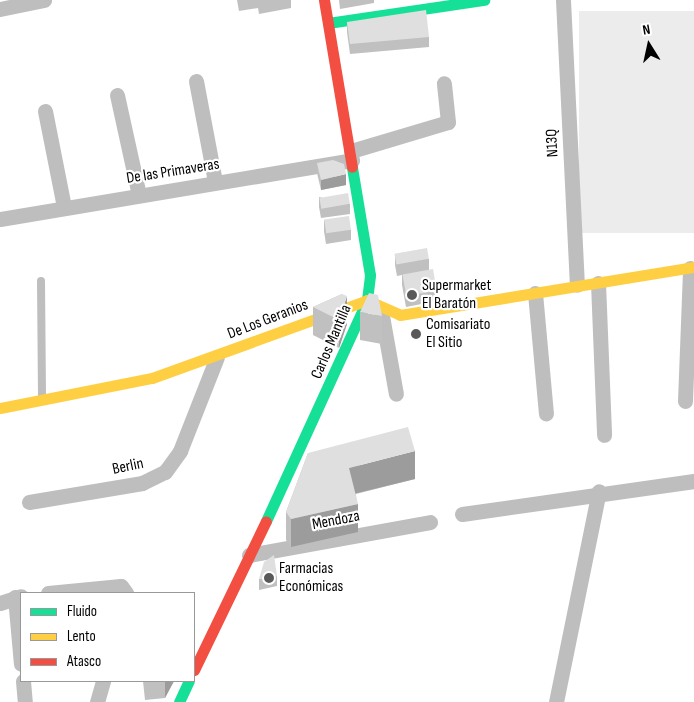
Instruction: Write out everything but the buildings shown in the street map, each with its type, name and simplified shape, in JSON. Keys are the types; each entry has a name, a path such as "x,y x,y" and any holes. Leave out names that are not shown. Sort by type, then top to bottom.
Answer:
{"street":[{"path":"0,9 44,0"},
{"name":"Carlos Mantilla","path":"195,668 249,556 367,300 370,275 352,156 324,0"},
{"path":"328,23 484,0"},
{"name":"N13Q","path":"563,0 576,285"},
{"path":"196,80 215,182"},
{"name":"De las Primaveras","path":"0,220 352,156 448,122 444,83"},
{"path":"117,96 138,195"},
{"path":"45,111 64,207"},
{"path":"367,300 381,310 400,315 576,285 692,268 685,401"},
{"path":"598,283 604,435"},
{"path":"535,292 546,413"},
{"name":"De Los Geranios","path":"0,408 152,378 367,300"},
{"path":"381,310 396,394"},
{"name":"Berlin","path":"29,502 142,483 165,472 180,451 217,356"},
{"path":"462,514 599,491 694,481"},
{"path":"556,702 599,491"},
{"name":"Mendoza","path":"249,556 430,522"},
{"path":"59,592 122,586 125,592"},
{"path":"0,603 18,596 20,641"},
{"path":"23,682 25,702"},
{"path":"97,702 103,682"},
{"path":"178,702 188,682"}],"lane":[{"path":"41,281 42,399"}],"shaded area":[{"path":"579,11 694,11 694,233 579,233"}],"traffic: fast":[{"path":"328,23 484,0"},
{"path":"266,521 367,300 370,275 352,167"},
{"path":"179,702 189,682"}],"traffic: slow":[{"path":"367,300 400,315 694,267"},
{"path":"0,408 152,378 367,300"}],"traffic: jam":[{"path":"324,0 352,167"},
{"path":"195,668 266,521"}],"place":[{"name":"Supermarket El Baratón","path":"412,295"},
{"name":"Comisariato El Sitio","path":"416,334"},
{"name":"Farmacias Económicas","path":"269,578"}]}
